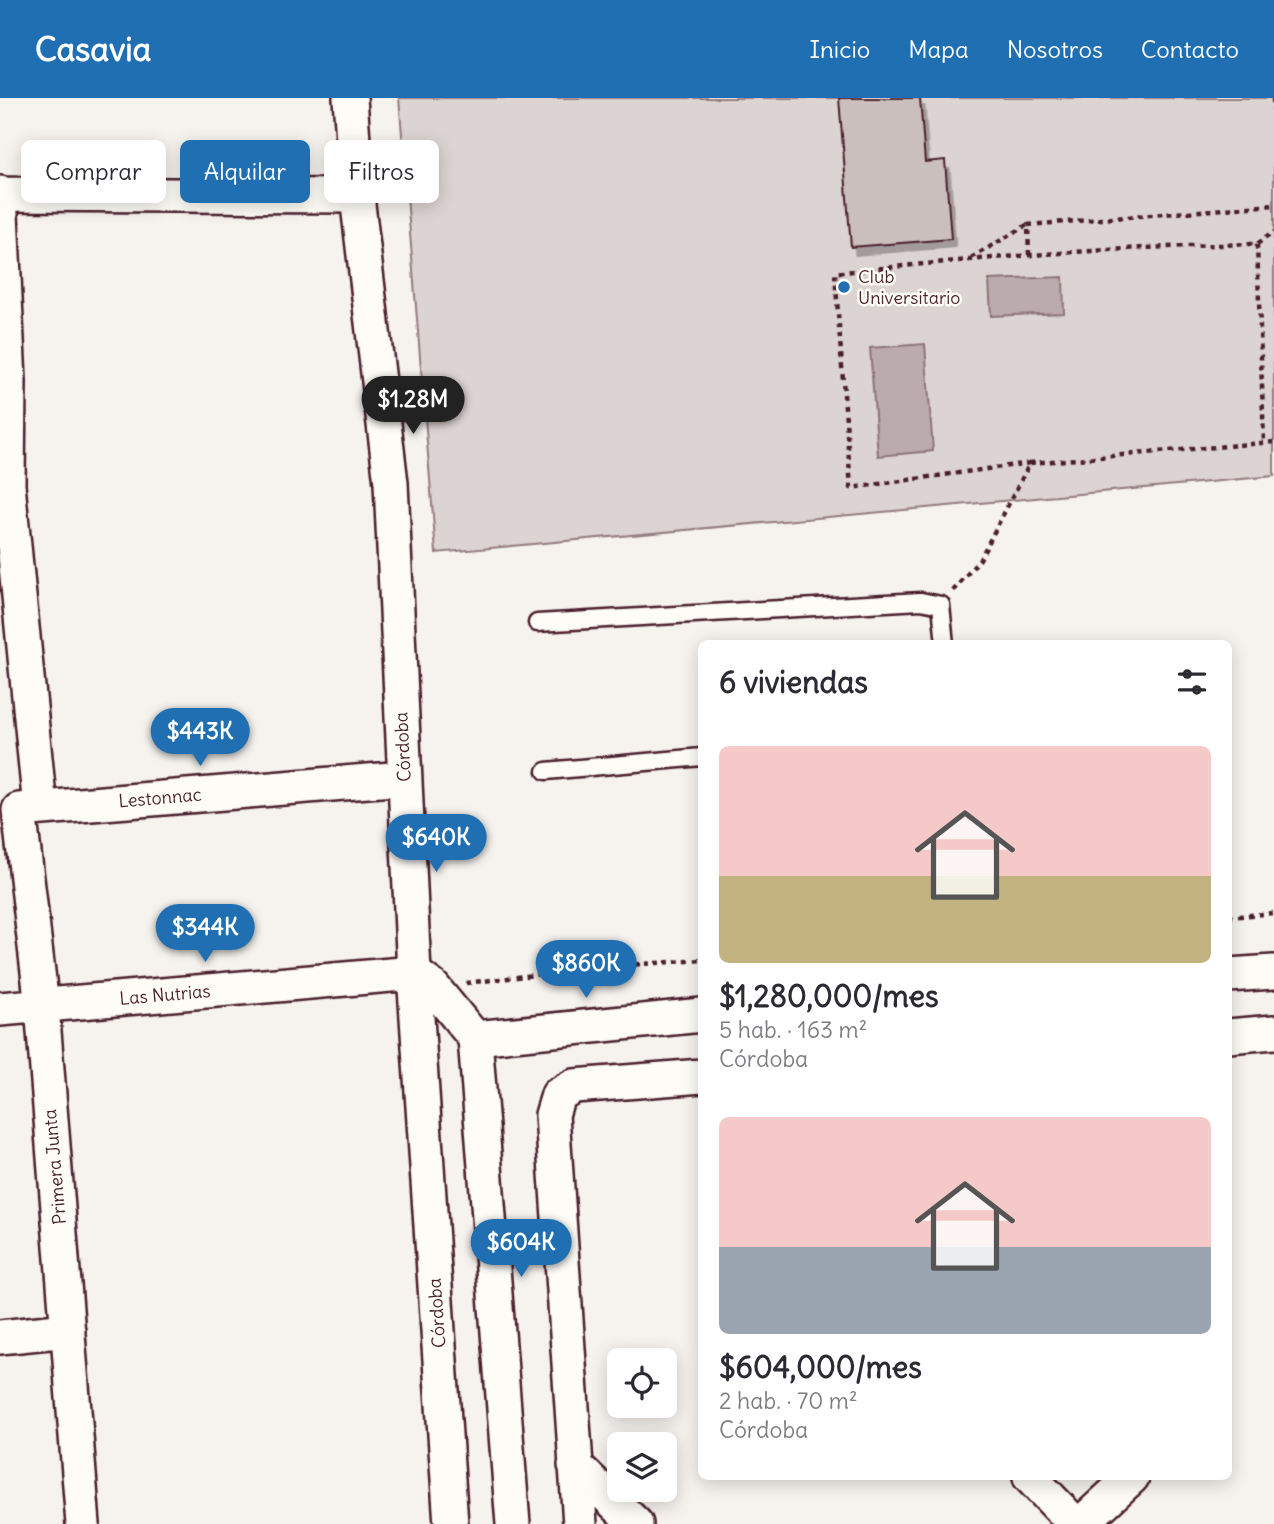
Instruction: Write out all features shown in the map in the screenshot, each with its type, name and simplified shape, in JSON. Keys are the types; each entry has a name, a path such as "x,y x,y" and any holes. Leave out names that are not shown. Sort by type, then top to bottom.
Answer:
{"street":[{"name":"Córdoba","path":"350,98 353,140"},
{"path":"0,194 324,196"},
{"name":"Primera Junta","path":"0,194 4,484 20,810 42,1006 83,1524"},
{"name":"Córdoba","path":"358,203 391,483 404,778 423,980 451,1524"},
{"name":"Lestonnac","path":"20,810 404,778"},
{"path":"1232,975 1274,972"},
{"path":"423,980 475,1038 513,1524"},
{"name":"Las Nutrias","path":"0,1009 423,980"},
{"path":"475,1038 698,1015"},
{"path":"1232,1036 1274,1032"},
{"path":"580,1524 552,1115 558,1095 574,1086 698,1076"},
{"path":"0,1336 68,1330"},
{"path":"575,1465 636,1524"},
{"path":"1033,1480 1075,1524"},
{"path":"1081,1524 1129,1480"}],"lane":[{"path":"537,623 922,601 941,605 944,640"},
{"path":"546,771 698,757"}],"path":[{"path":"1273,98 1274,114"},
{"path":"970,260 1028,225 1274,205"},
{"path":"1028,225 1029,255"},
{"path":"1274,232 1257,244 1157,246 835,273 851,488 1030,463 1274,442"},
{"path":"1257,244 1264,443"},
{"path":"941,605 980,559 1030,463"},
{"path":"1232,917 1274,913"},
{"path":"423,980 698,960"}],"shaded area":[{"name":"Club Universitario","path":"399,98 1274,98 1274,476 436,553 408,203 439,203 439,140 402,140"},
{"path":"1063,277 1064,313 991,316 989,280"},
{"path":"925,344 933,451 878,456 870,348"}],"building":[{"path":"839,98 920,98 925,162 945,160 951,239 851,247"}],"place":[{"name":"Club Universitario","path":"844,287"}]}
